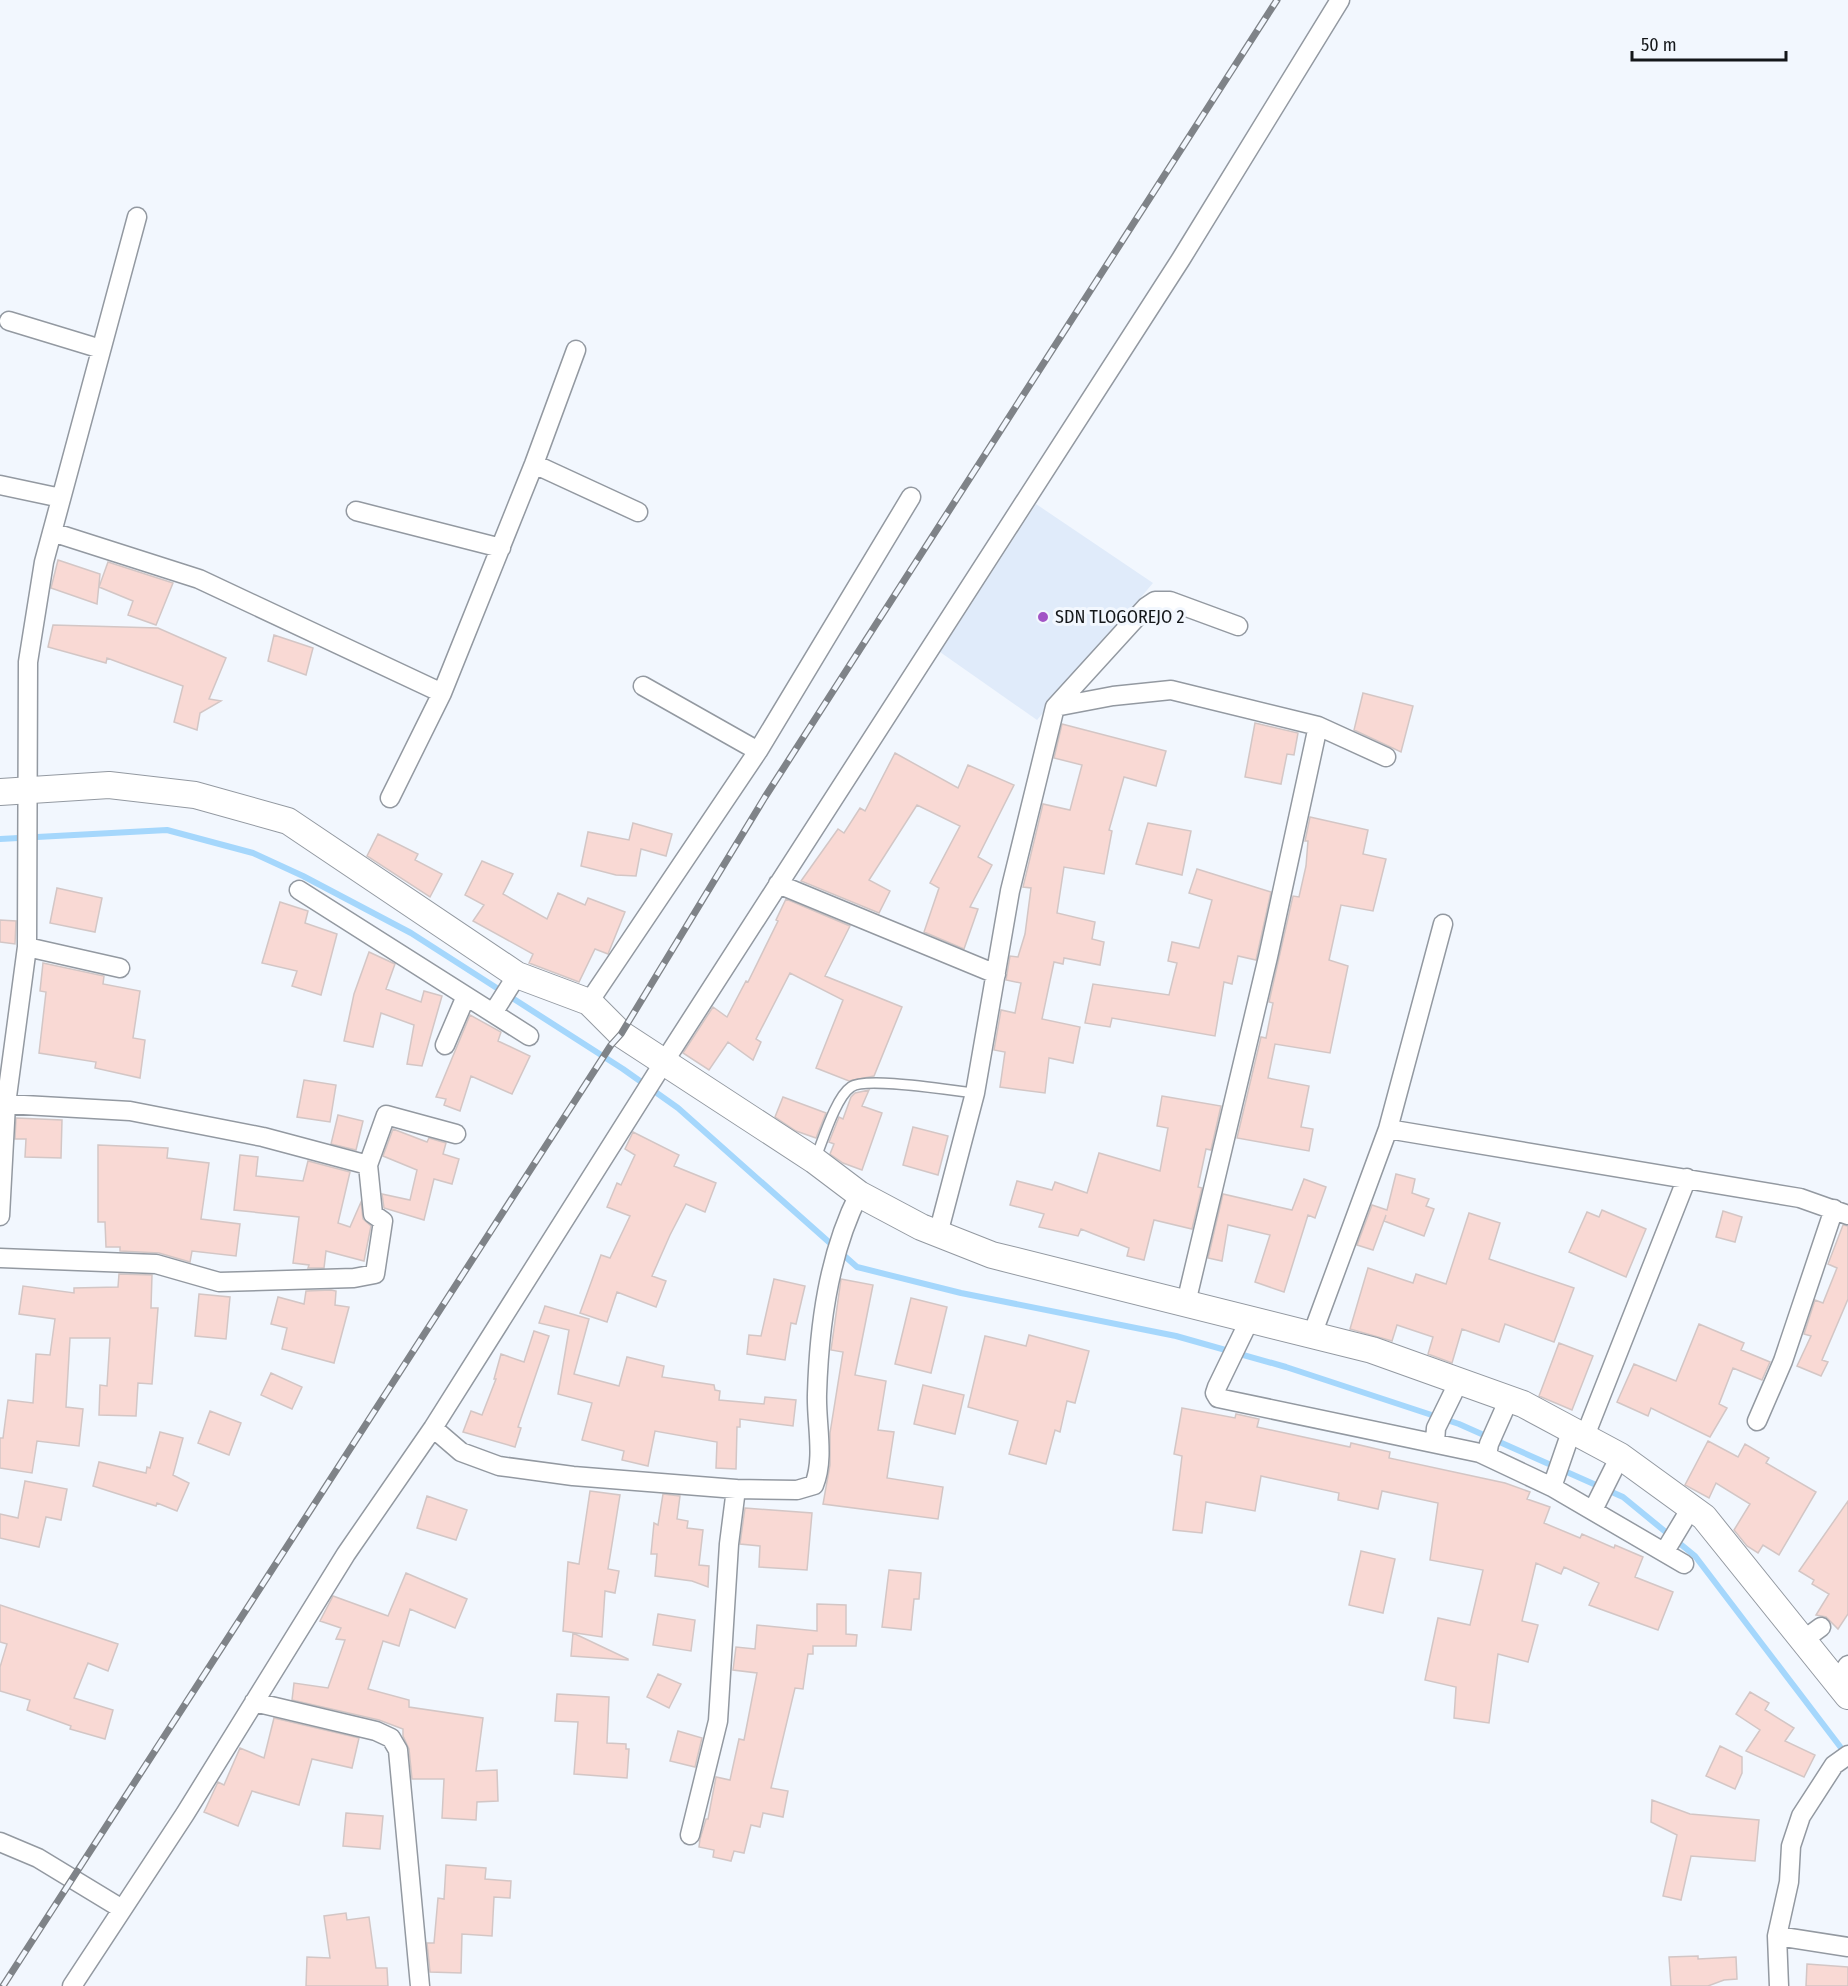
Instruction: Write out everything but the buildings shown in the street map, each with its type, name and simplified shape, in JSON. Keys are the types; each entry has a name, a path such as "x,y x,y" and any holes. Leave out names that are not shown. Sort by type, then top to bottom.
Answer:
{"main road":[{"path":"0,792 26,801 109,785 195,795 288,821 517,978 589,1002 621,1034 814,1160 859,1194 938,1234 992,1255 1186,1303 1245,1329 1312,1335 1372,1350 1574,1436 1617,1462 1688,1514 1704,1517 1812,1634 1844,1681"}],"street":[{"path":"72,1986 346,1554 433,1428 664,1062 1181,259 1340,0"},
{"path":"0,1216 6,1104 27,947 28,662 44,562 137,217"},
{"path":"9,321 101,349"},
{"path":"390,798 442,693 534,464 576,350"},
{"path":"534,464 638,512"},
{"path":"0,485 61,498"},
{"path":"589,1002 758,751 911,497"},
{"path":"356,510 501,548"},
{"path":"52,532 200,579 442,693"},
{"path":"938,1234 975,1093 1010,891 1055,707 1146,607 1155,601 1170,601 1238,626"},
{"path":"643,686 758,751"},
{"path":"1055,707 1141,691 1171,690 1318,726 1386,758"},
{"path":"1186,1303 1268,957 1318,726"},
{"path":"778,884 996,974"},
{"path":"299,890 466,996 497,1007 529,1036"},
{"path":"1312,1335 1388,1129 1443,924"},
{"path":"27,947 120,968"},
{"path":"497,1007 517,978"},
{"path":"445,1045 466,996"},
{"path":"6,1104 130,1111 263,1137 368,1165"},
{"path":"0,1258 156,1264 219,1282 354,1278 375,1274 383,1221 373,1214 368,1165 386,1115 456,1134"},
{"path":"1388,1129 1800,1198 1841,1212 1757,1421"},
{"path":"1553,1482 1687,1178"},
{"path":"433,1428 461,1452 499,1466 573,1476 736,1489 805,1489 813,1485 817,1476 820,1344 835,1254 843,1225 859,1194"},
{"path":"1245,1329 1215,1393 1218,1398 1228,1402 1435,1435 1488,1450 1597,1503 1667,1548 1684,1564"},
{"path":"1435,1435 1457,1387"},
{"path":"1488,1450 1505,1407"},
{"path":"1597,1503 1617,1462"},
{"path":"690,1835 718,1721 729,1544 736,1489"},
{"path":"1667,1548 1688,1514"},
{"path":"254,1702 376,1731 391,1738 398,1750 420,1986"},
{"path":"1779,1986 1777,1936 1789,1882 1791,1846 1801,1816 1841,1760"},
{"path":"0,1842 38,1858 122,1909"},
{"path":"1777,1936 1848,1947"}],"lane":[{"path":"814,1160 842,1097 851,1087 876,1083 975,1093"}],"shaded area":[{"name":"SDN TLOGOREJO 2","path":"1036,504 1153,583 1037,720 940,652"}],"waterway":[{"path":"0,839 167,830 253,853 303,876 411,933 623,1069 678,1108 857,1267 961,1293 1176,1336 1286,1367 1459,1424 1623,1497 1695,1556 1845,1753"}],"railway":[{"path":"3,1986 611,1045 621,1034 765,797 1277,0"}],"place":[{"name":"SDN TLOGOREJO 2","path":"1043,617"}]}
